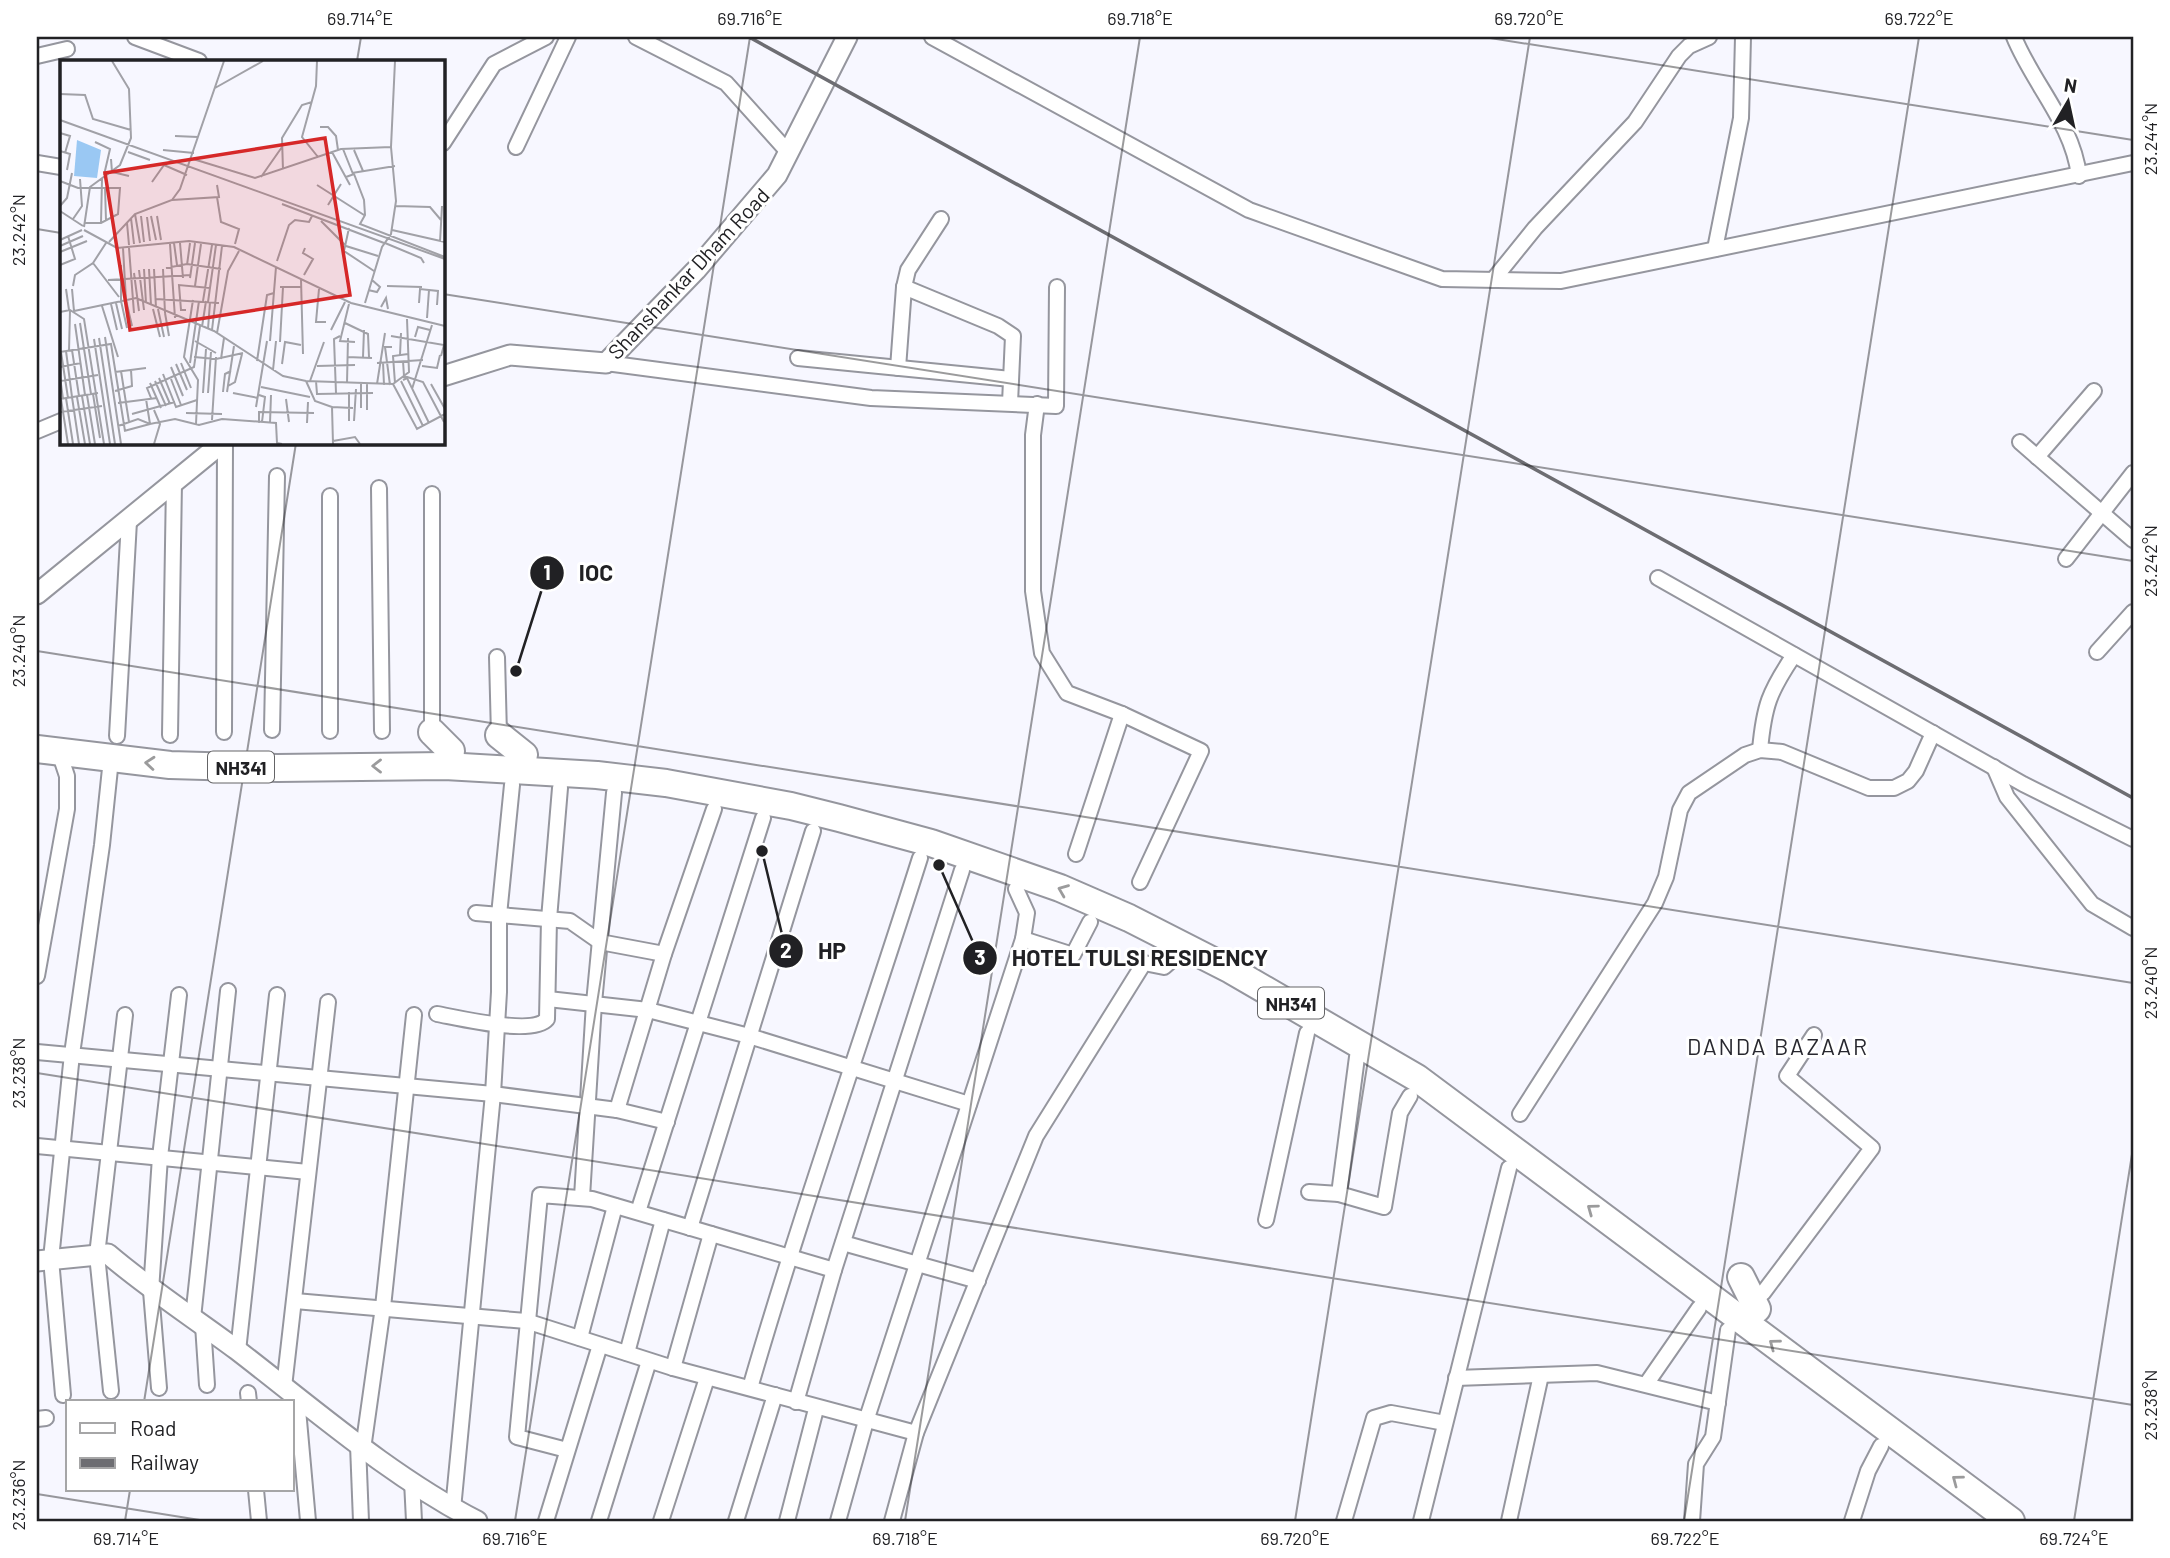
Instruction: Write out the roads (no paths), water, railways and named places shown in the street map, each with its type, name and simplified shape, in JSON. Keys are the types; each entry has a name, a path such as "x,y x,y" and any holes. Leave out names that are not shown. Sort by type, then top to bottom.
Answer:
{"highway":[{"path":"432,732 448,758"},
{"path":"499,735 524,755"},
{"name":"NH341","path":"48,750 114,748 277,768 448,758 704,789 791,806 926,850 1060,888 1134,942"},
{"name":"NH341","path":"926,850 962,870"},
{"name":"NH341","path":"1098,915 1231,970 1408,1083 1884,1441 2011,1521"},
{"path":"1741,1277 1760,1301"}],"street":[{"path":"135,37 196,60"},
{"path":"444,141 494,64 546,37"},
{"path":"516,148 568,37"},
{"path":"636,37 726,83 788,152"},
{"name":"Shanshankar Dham Road","path":"444,376 510,355 606,363 696,270 777,175 847,37"},
{"path":"932,37 1249,210 1442,279 1561,281 2133,163"},
{"path":"1493,280 1535,228 1635,122 1679,56 1689,46 1709,37"},
{"path":"1714,249 1741,118 1743,37"},
{"path":"2014,37 2022,58 2077,153 2079,176"},
{"path":"37,56 67,49"},
{"path":"37,163 60,167"},
{"path":"898,368 904,287 918,252 941,219"},
{"path":"606,363 871,398 1056,406 1057,286"},
{"path":"904,287 998,326 1013,336 1010,403"},
{"path":"798,358 1011,379"},
{"path":"2037,457 2094,391"},
{"path":"1037,404 1033,435 1033,591 1042,653 1067,692 1201,751 1140,882"},
{"path":"37,431 60,421"},
{"path":"2020,442 2133,540"},
{"path":"37,594 223,444"},
{"path":"224,444 224,732"},
{"path":"2066,559 2133,473"},
{"path":"272,730 277,476"},
{"path":"170,735 174,482"},
{"path":"379,488 382,731"},
{"path":"432,494 432,732"},
{"path":"330,496 331,731"},
{"path":"62,1395 44,1260 64,1148 72,1054 114,748 129,520"},
{"path":"1658,578 1994,767 2133,839"},
{"path":"2097,652 2133,612"},
{"path":"1760,750 1765,705 1773,685 1794,655"},
{"path":"496,657 499,735"},
{"path":"1076,854 1122,714"},
{"path":"1520,1114 1655,903 1672,856 1680,810 1689,793 1745,755 1760,750 1782,752 1869,788 1894,788 1908,781 1916,771 1933,733"},
{"path":"37,976 66,809 66,776 48,750"},
{"path":"1994,767 2007,797 2092,904 2133,928"},
{"path":"465,1517 472,1315 493,1094 499,915 512,785"},
{"path":"437,1014 497,1025 533,1026 545,1023 549,919 560,788"},
{"path":"582,1197 594,1003 614,793"},
{"path":"617,1110 664,954 714,810"},
{"path":"638,1212 696,1022 763,818"},
{"path":"690,1228 813,831"},
{"path":"750,1388 788,1257 926,850"},
{"path":"796,1402 834,1270 962,870"},
{"path":"838,1521 866,1421 1023,939 1027,913 1016,889"},
{"path":"476,913 570,921 600,942 664,954"},
{"path":"1023,939 1073,955 1098,915"},
{"path":"892,1521 916,1433 1036,1136 1144,963 1164,967 1172,960"},
{"path":"207,1385 198,1322 209,1162 228,991"},
{"path":"159,1388 151,1291 160,1157 179,995"},
{"path":"238,1351 277,995"},
{"path":"548,999 648,1010 750,1036 969,1104"},
{"path":"291,1400 295,1301 328,1002"},
{"path":"111,1391 97,1255 125,1015"},
{"path":"361,1521 361,1447 383,1307 414,1015"},
{"path":"1266,1220 1307,1033"},
{"path":"1760,1301 1872,1147 1787,1076 1814,1035"},
{"path":"37,1052 493,1094 588,1105 667,1122"},
{"path":"1339,1194 1357,1057"},
{"path":"1309,1192 1339,1194 1384,1207 1400,1113 1408,1083"},
{"path":"37,1146 308,1172"},
{"path":"1422,1521 1509,1168"},
{"path":"567,1450 517,1437 540,1195 582,1197 834,1270"},
{"path":"580,1338 615,1206"},
{"path":"627,1353 663,1220"},
{"path":"673,1368 711,1234"},
{"path":"843,1243 978,1281"},
{"path":"44,1260 108,1254 151,1291 238,1351 361,1447 465,1517"},
{"path":"295,1301 526,1321 707,1378 775,1395 816,1409 916,1433"},
{"path":"1647,1383 1717,1315"},
{"path":"1692,1521 1696,1464 1713,1437 1718,1404 1717,1315"},
{"path":"546,1521 600,1345"},
{"path":"599,1521 649,1361"},
{"path":"1456,1378 1597,1373 1647,1383 1718,1404"},
{"path":"1509,1521 1541,1375"},
{"path":"661,1521 707,1378"},
{"path":"736,1521 775,1395"},
{"path":"787,1521 816,1409"},
{"path":"1344,1521 1374,1418 1391,1413 1445,1423"},
{"path":"294,1421 308,1521"},
{"path":"1852,1521 1868,1471 1884,1441"},
{"path":"412,1481 414,1521"},
{"path":"257,1492 259,1521"}],"railway":[{"path":"749,37 2133,798"}],"place":[{"name":"IOC","path":"516,671"},
{"name":"HP","path":"762,851"},
{"name":"HOTEL TULSI RESIDENCY","path":"939,865"}],"district":[{"name":"DANDA BAZAAR","path":"1778,1046"}]}
